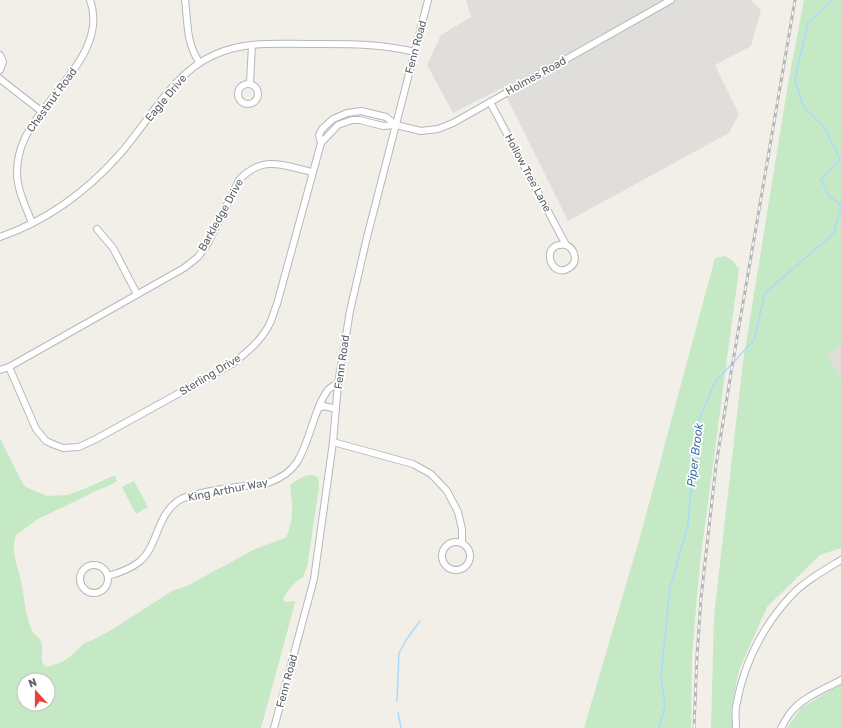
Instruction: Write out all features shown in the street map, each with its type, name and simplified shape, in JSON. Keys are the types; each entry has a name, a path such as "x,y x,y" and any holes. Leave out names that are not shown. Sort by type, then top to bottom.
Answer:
{"street":[{"name":"Chestnut Road","path":"32,223 20,190 17,174 19,155 24,139 41,111 78,64 87,49 93,22 90,0"},
{"path":"185,0 187,32 190,45 199,62"},
{"name":"Fenn Road","path":"274,728 314,579 333,442 338,384 354,289 428,0"},
{"name":"Holmes Road","path":"396,126 421,131 438,129 453,123 670,0"},
{"path":"250,83 252,45"},
{"name":"Eagle Drive","path":"0,236 32,223 53,211 90,185 120,155 172,87 199,62 230,48 252,45 358,45 388,46 415,52"},
{"path":"0,55 3,62 0,70"},
{"path":"0,79 41,111"},
{"name":"Hollow Tree Lane","path":"490,102 566,245 573,250 575,254 574,263 568,269 560,270 553,267 550,260 550,252 555,246 566,245"},
{"name":"Sterling Drive","path":"9,367 36,429 46,441 55,446 64,448 79,447 96,439 232,364 260,339 269,325 277,304 321,143 338,125 352,120 360,120 384,126 396,126"},
{"name":"Barkledge Drive","path":"0,370 9,367 184,268 198,257 208,243 239,180 247,171 255,166 278,163 312,172"},
{"path":"97,229 113,248 137,294"},
{"name":"King Arthur Way","path":"108,576 125,571 139,562 148,552 162,519 168,510 178,500 192,495 268,483 279,479 289,471 297,462 328,390 332,386 338,384"},
{"path":"319,408 324,406 336,408"},
{"path":"333,442 413,464 431,474 447,491 458,512 462,529 462,543 469,550 470,560 468,564 460,570 451,570 443,564 443,551 449,544 458,542 462,543"},
{"path":"736,728 736,708 744,675 753,650 767,626 790,597 819,573 841,560"},
{"path":"90,566 99,566 108,576 107,586 100,592 90,592 86,590 81,583 81,574 90,566"},
{"path":"781,728 791,712 797,706 806,699 841,680"}],"shaded area":[{"path":"466,0 751,0 761,10 751,46 715,65 739,114 729,133 568,221 502,88 453,113 427,65 441,35 471,17"},
{"path":"841,345 841,379 827,354"}],"green space":[{"path":"804,0 841,0 841,345 827,354 841,379 841,548 820,555 767,607 739,670 731,711 733,728 711,728 714,616 743,362 788,84"},
{"path":"725,256 733,261 739,269 700,562 692,655 691,728 584,728 640,537 715,258"},
{"path":"0,438 23,484 26,487 47,496 67,495 113,476 115,476 117,481 38,519 16,535 14,542 14,554 22,586 26,613 33,632 40,640 42,645 42,662 47,667 62,662 83,644 113,629 172,591 187,586 255,549 285,538 289,531 292,516 290,485 307,475 314,475 318,477 319,487 307,567 303,577 289,589 283,599 285,602 295,601 295,603 261,728 0,728"},
{"path":"134,481 148,507 136,514 122,487"},
{"path":"841,684 841,728 787,728 801,708"}],"waterway":[{"name":"Piper Brook","path":"833,0 808,23 795,79 803,106 824,127 840,159 821,180 829,196 841,205"},
{"name":"Piper Brook","path":"659,728 665,706 661,675 670,588 688,524 697,424 715,382 754,340 765,293 834,233 841,206"},
{"path":"397,701 399,653 406,640 420,621"},
{"path":"398,713 401,728"}],"railway":[{"path":"694,728 701,598 716,465 795,0"}]}
